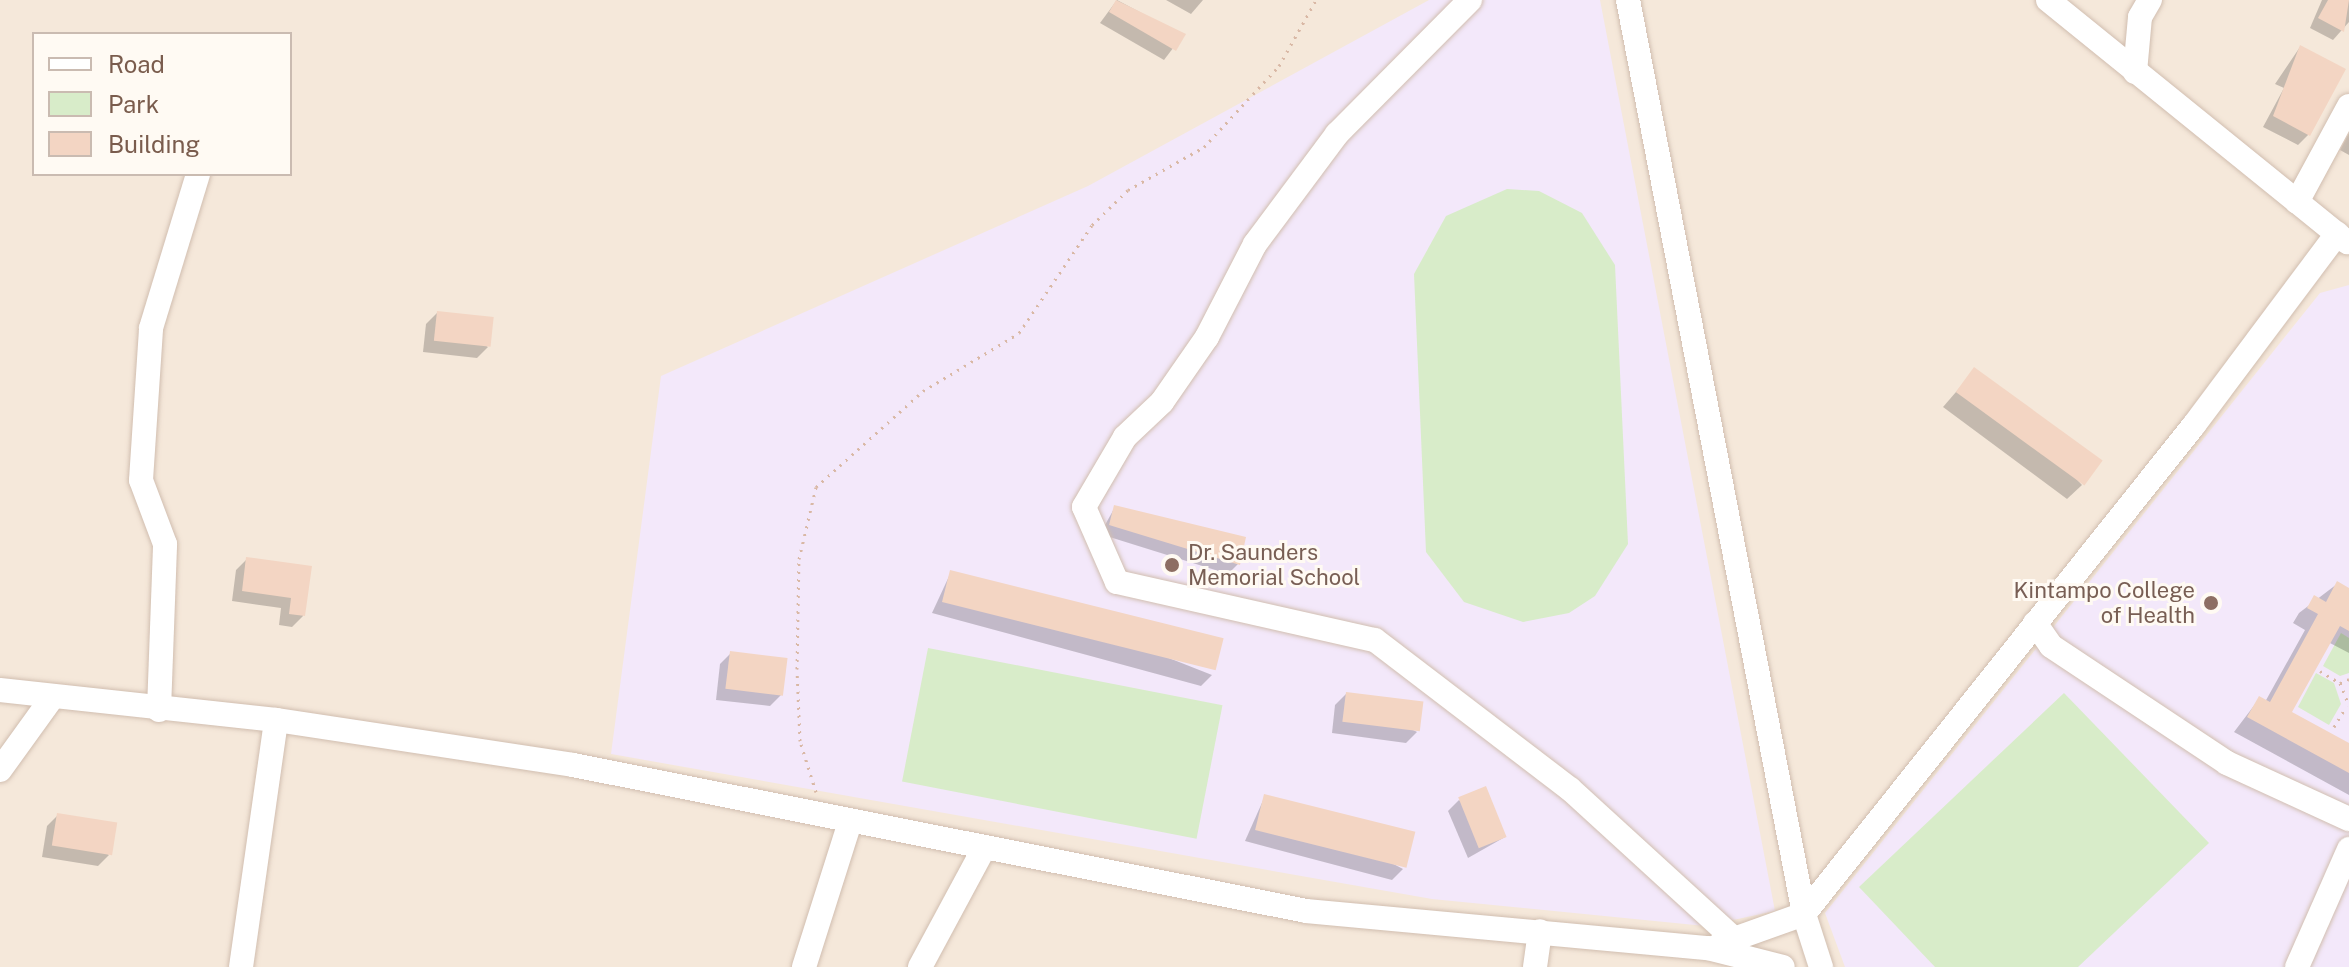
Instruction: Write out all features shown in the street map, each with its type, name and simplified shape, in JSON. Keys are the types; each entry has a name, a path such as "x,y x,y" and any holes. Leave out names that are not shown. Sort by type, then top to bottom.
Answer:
{"street":[{"path":"1470,0 1337,134 1255,244 1207,337 1162,402 1125,437 1084,507 1117,582 1375,640 1570,789 1734,939"},
{"path":"1628,0 1804,914 1821,967"},
{"path":"1708,948 1804,914 2343,239 2048,0"},
{"path":"2135,72 2140,17 2150,0"},
{"path":"2297,202 2349,106"},
{"path":"159,710 165,544 141,480 150,349 197,176"},
{"path":"2035,623 2051,646 2227,763 2349,819"},
{"path":"0,690 159,710 276,720 573,765 1306,911 1708,948 1783,967"},
{"path":"0,770 52,698"},
{"path":"241,967 276,720"},
{"path":"804,967 850,822"},
{"path":"920,967 984,848"},
{"path":"2297,967 2349,849"},
{"path":"1535,967 1540,931"}],"path":[{"path":"824,816 800,741 797,669 799,559 816,487 923,391 1019,333 1092,225 1128,190 1204,147 1279,66 1316,0"},
{"path":"2320,671 2340,683 2348,706 2334,727"},
{"path":"2340,683 2349,679"}],"shaded area":[{"path":"0,0 2349,0 2349,967 0,967"},
{"name":"Dr. Saunders Memorial School","path":"1429,0 1600,0 1775,911 1705,926 1432,899 611,754 661,376 1088,186"},
{"name":"Kintampo College of Health","path":"2349,285 2349,967 1845,967 1825,913 2320,293"}],"green space":[{"path":"1507,189 1539,191 1582,213 1615,265 1628,544 1595,596 1569,613 1523,622 1464,602 1426,552 1414,274 1446,216"},
{"path":"2341,633 2349,638 2349,673 2340,676 2323,666"},
{"path":"928,648 1222,705 1197,839 902,782"},
{"path":"2316,673 2334,683 2341,704 2329,725 2298,707"},
{"path":"2064,693 2209,843 2078,967 1935,967 1859,887"}],"building":[{"path":"1116,0 1186,34 1176,51 1109,12"},
{"path":"2328,0 2349,0 2344,32 2318,18"},
{"path":"2300,45 2346,69 2310,136 2273,116"},
{"path":"437,311 494,317 491,347 434,341"},
{"path":"1974,367 2103,460 2084,486 1956,392"},
{"path":"1114,505 1246,537 1240,565 1109,525"},
{"path":"246,557 312,566 305,616 289,614 291,598 242,591"},
{"path":"950,570 1224,638 1216,670 942,602"},
{"path":"2337,581 2349,588 2349,631 2340,626 2292,712 2349,743 2349,773 2247,717 2259,696 2270,702 2318,614 2307,608 2314,595 2326,602"},
{"path":"730,651 788,658 783,696 725,689"},
{"path":"1346,692 1423,702 1420,731 1342,722"},
{"path":"1486,786 1507,837 1479,848 1458,797"},
{"path":"1264,794 1415,832 1406,868 1255,830"},
{"path":"57,813 117,823 112,855 52,846"}],"place":[{"name":"Dr. Saunders Memorial School","path":"1172,565"},
{"name":"Kintampo College of Health","path":"2211,603"}]}
